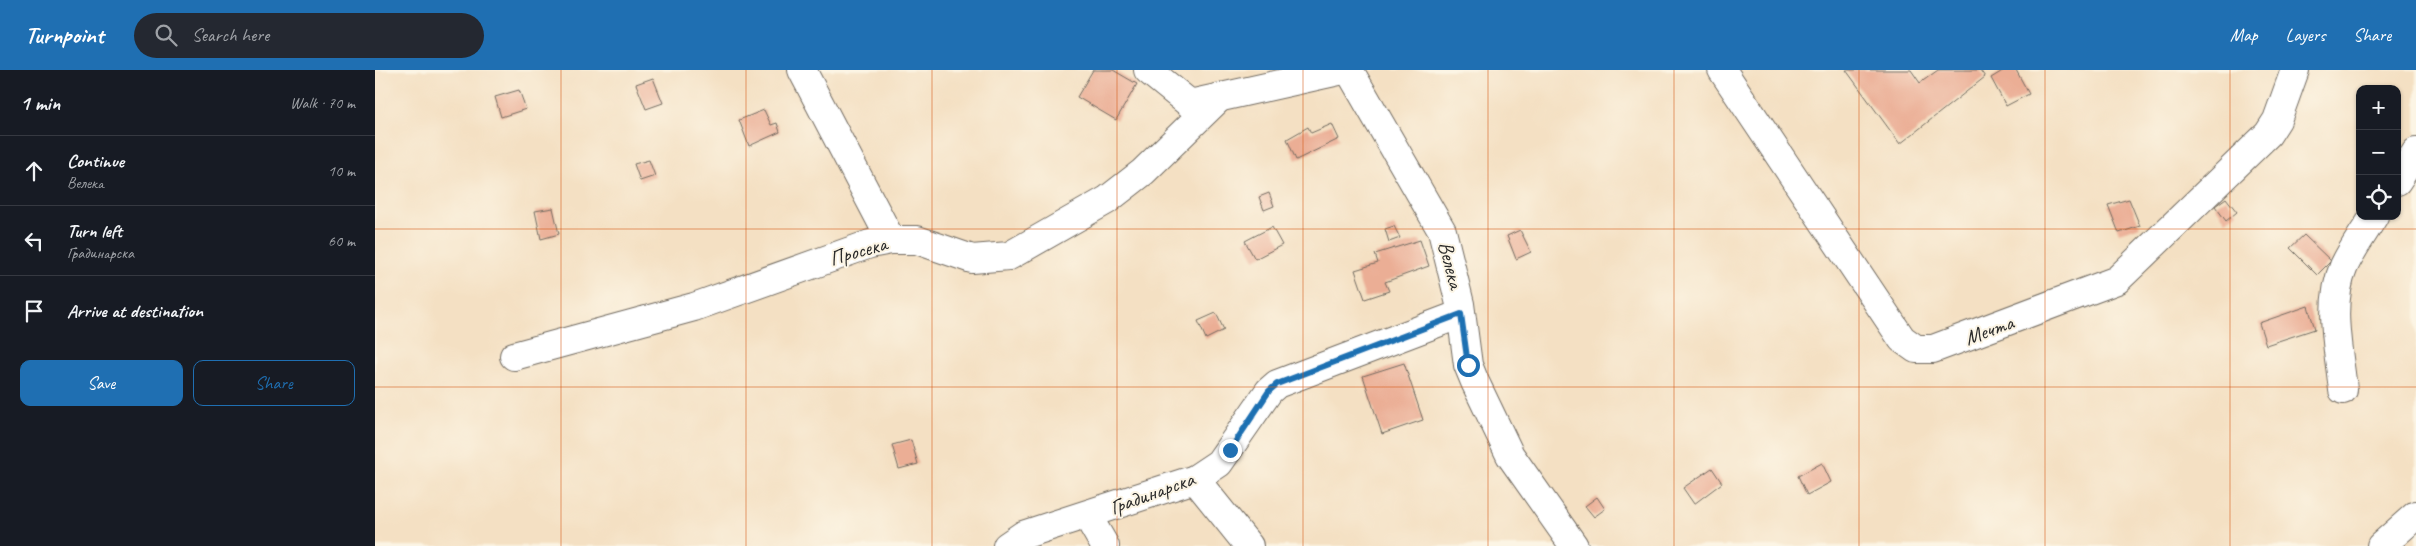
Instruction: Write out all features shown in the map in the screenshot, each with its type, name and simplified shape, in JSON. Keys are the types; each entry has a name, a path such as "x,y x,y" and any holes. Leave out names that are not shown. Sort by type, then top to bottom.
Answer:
{"street":[{"path":"802,70 891,240"},
{"path":"1147,70 1190,104 1343,70"},
{"name":"Велека","path":"1349,70 1442,231 1461,314 1468,365 1510,455 1574,546"},
{"name":"Мечта","path":"1722,70 1902,340 1916,349 1933,349 2117,280 2268,134 2277,120 2295,70"},
{"name":"Просека","path":"514,356 694,307 870,244 891,240 917,240 972,259 1009,256 1107,200 1143,172 1219,98"},
{"path":"2401,175 2416,152"},
{"path":"2343,390 2336,327 2338,286 2354,247 2372,220"},
{"name":"Градинарска","path":"1007,546 1023,535 1195,479 1219,463 1269,391 1277,384 1461,314"},
{"path":"1195,479 1249,546"},
{"path":"1087,515 1105,546"},
{"path":"2381,546 2416,515"}],"building":[{"path":"1093,70 1113,70 1137,84 1116,120 1077,97"},
{"path":"1846,70 1911,70 1920,83 1938,70 1980,70 1985,77 1900,144"},
{"path":"2004,70 2016,70 2029,94 2006,106 1991,78"},
{"path":"653,78 663,103 646,109 636,84"},
{"path":"519,90 526,109 501,117 495,97"},
{"path":"764,110 771,125 777,123 780,132 749,146 739,120"},
{"path":"1332,124 1339,139 1296,160 1287,139 1308,127 1311,133"},
{"path":"649,160 655,176 640,181 634,164"},
{"path":"1269,193 1274,206 1264,210 1259,197"},
{"path":"2226,198 2237,212 2226,221 2215,206"},
{"path":"2129,199 2140,226 2119,233 2108,205"},
{"path":"553,208 559,234 541,239 535,211"},
{"path":"1394,226 1400,238 1389,242 1385,229"},
{"path":"1272,227 1282,245 1255,259 1245,241"},
{"path":"1520,230 1531,252 1516,259 1507,236"},
{"path":"2304,235 2331,261 2317,275 2290,248"},
{"path":"1420,240 1429,266 1385,282 1389,291 1365,299 1355,270 1378,263 1375,254"},
{"path":"2308,306 2315,329 2266,345 2259,323"},
{"path":"1216,313 1224,330 1206,339 1198,321"},
{"path":"1404,363 1423,420 1382,434 1363,376"},
{"path":"911,440 918,464 899,469 892,445"},
{"path":"1822,463 1831,482 1807,495 1798,476"},
{"path":"1712,468 1722,483 1694,504 1683,488"},
{"path":"1597,497 1605,509 1594,517 1585,506"}],"route":[{"path":"1230,450 1258,406 1277,384 1309,370 1461,314 1468,365"}]}
